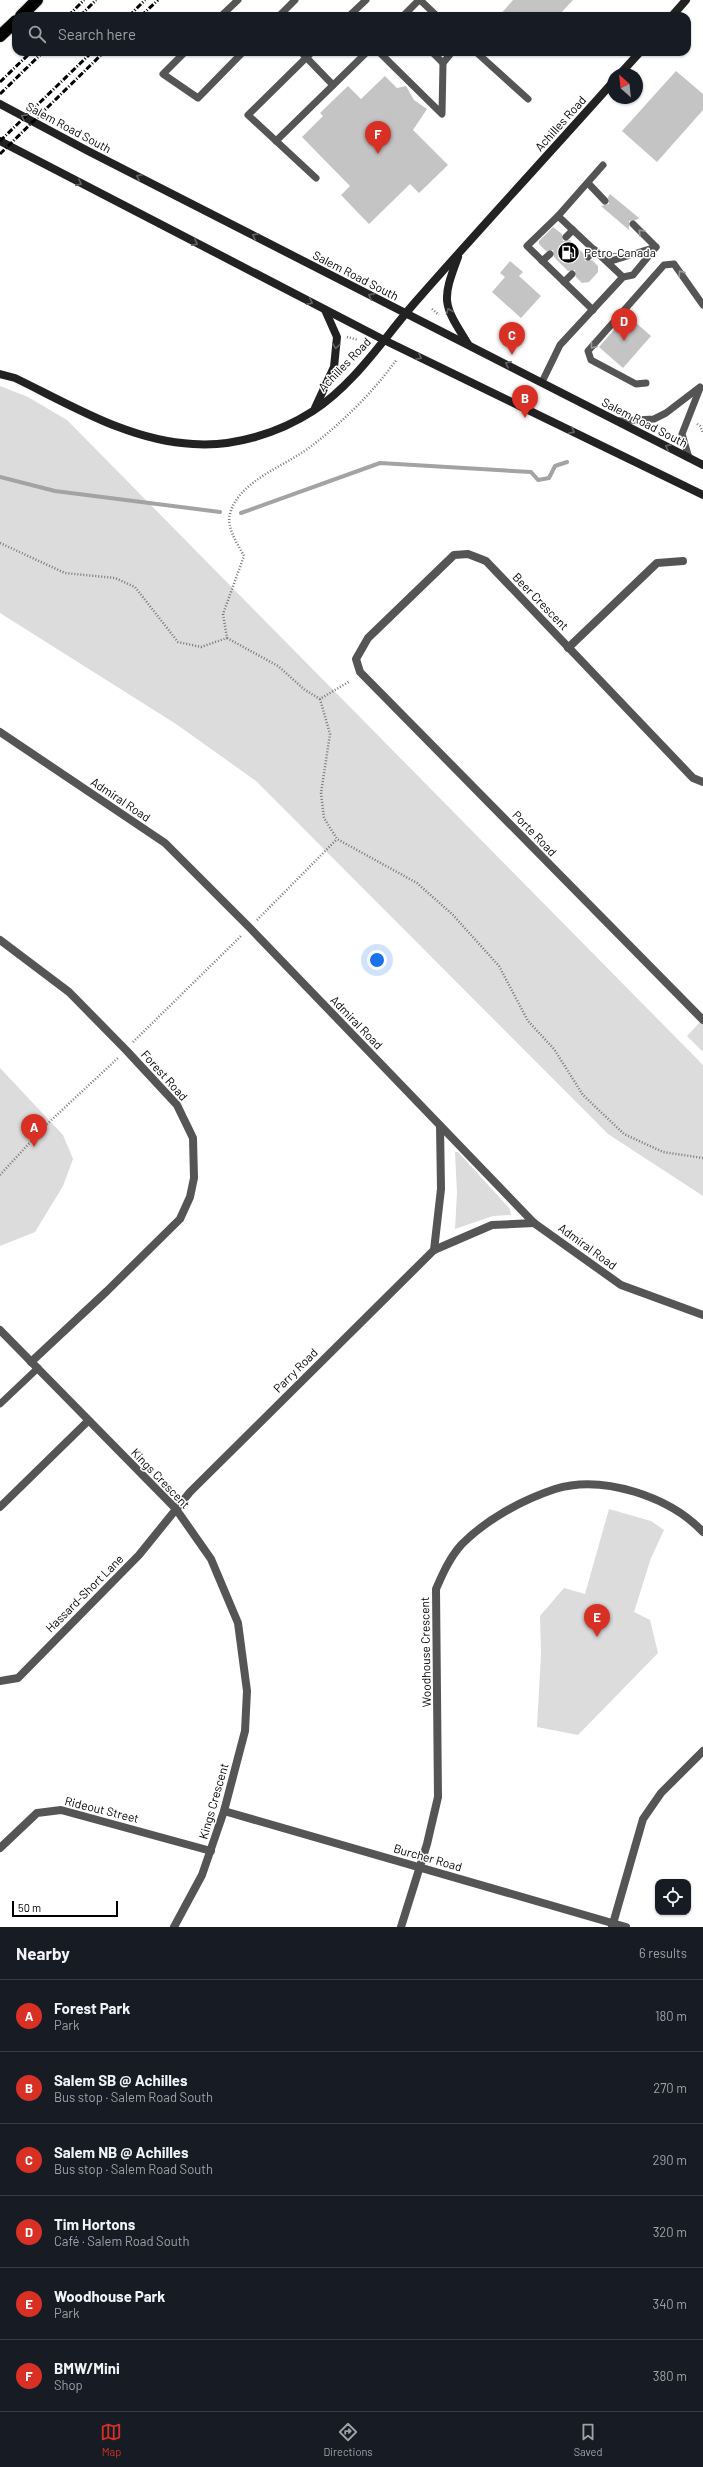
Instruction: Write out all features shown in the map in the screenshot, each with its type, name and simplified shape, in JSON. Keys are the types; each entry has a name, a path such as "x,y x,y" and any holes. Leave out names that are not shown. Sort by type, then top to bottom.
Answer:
{"highway":[{"path":"25,12 38,0"},
{"path":"0,36 12,25"}],"main road":[{"path":"676,12 686,0"},
{"path":"625,68 636,56"},
{"name":"Achilles Road","path":"0,374 15,378 134,434 194,444 233,442 276,431 314,410 349,380 384,340 405,313 607,89"},
{"name":"Salem Road South","path":"0,104 88,151 405,313 469,344 703,465"},
{"path":"0,141 384,340 703,495"},
{"path":"459,254 447,287 446,303 448,313 469,344"},
{"path":"314,410 334,367 337,337 325,310"}],"street":[{"name":"Beer Crescent","path":"356,659 368,638 454,556 468,554 486,561 693,778 703,782"},
{"path":"568,648 657,563 683,561"},
{"name":"Porte Road","path":"356,659 360,672 703,1020"},
{"name":"Admiral Road","path":"0,732 165,843 250,928 534,1223 621,1285 703,1314"},
{"name":"Forest Road","path":"0,940 69,992 126,1050 177,1104 193,1138 194,1178 190,1197 180,1218 31,1362"},
{"path":"434,1250 441,1189 440,1126"},
{"name":"Parry Road","path":"176,1509 190,1492 434,1250 492,1225 534,1223"},
{"name":"Kings Crescent","path":"0,1330 88,1422 176,1509 211,1559 238,1623 247,1691 245,1731 224,1811 211,1851 202,1875 174,1927"},
{"path":"0,1507 88,1422"},
{"name":"Woodhouse Crescent","path":"401,1927 420,1866 438,1797 436,1588 447,1566 462,1545 502,1512 556,1489 582,1485 608,1486 651,1497 692,1521 703,1532"},
{"name":"Hassard-Short Lane","path":"0,1681 18,1678 139,1555 176,1509"},
{"path":"612,1925 643,1819 660,1793 703,1751"},
{"name":"Rideout Street","path":"0,1848 37,1813 61,1810 211,1851"},
{"name":"Burcher Road","path":"224,1811 420,1866 612,1925 626,1927"}],"lane":[{"path":"226,12 238,0"},
{"path":"283,12 295,0"},
{"path":"353,12 366,0"},
{"path":"407,12 420,0 433,12"},
{"path":"181,56 163,74 198,98 240,56"},
{"path":"276,141 363,56"},
{"path":"384,56 442,114 443,63 449,56"},
{"path":"436,56 443,63"},
{"path":"480,56 528,99"},
{"path":"316,178 248,115 306,58 333,85"},
{"path":"592,310 527,246 558,216 603,165"},
{"path":"588,183 605,201"},
{"path":"558,216 623,277"},
{"path":"633,224 656,247"},
{"path":"566,237 573,230"},
{"path":"608,262 656,247"},
{"path":"542,382 560,344 623,277 633,275 656,247"},
{"path":"588,257 595,250"},
{"path":"542,261 550,254"},
{"path":"646,383 636,384 591,360 588,351 664,265 674,264 703,305"},
{"path":"564,282 572,274"},
{"path":"617,421 654,419 666,413 700,387 682,434 689,458"},
{"path":"0,1404 38,1368"}],"path":[{"path":"432,309 439,315"},
{"path":"345,337 363,341"},
{"path":"227,638 223,614 244,556 232,533 229,515 242,491 314,445 379,384 397,359"},
{"path":"0,543 65,573 115,578 135,587 178,642 201,647 227,638 278,666 306,690 320,699 330,734 321,793 324,818 337,839 416,882 453,915 499,966 528,1021 554,1049 583,1095 624,1134 662,1152 703,1158"},
{"path":"320,699 350,681"},
{"path":"250,928 337,839"}],"shaded area":[{"path":"0,386 28,397 67,420 703,1065 703,1196 608,1134 256,781 176,724 0,613"},
{"path":"702,1020 703,1022 703,1052 687,1036"},
{"path":"0,1068 63,1135 73,1159 63,1186 35,1232 0,1246"},
{"path":"455,1152 458,1152 510,1209 511,1215 493,1216 455,1229 457,1193"},
{"path":"609,1509 651,1521 664,1530 651,1558 634,1612 650,1620 658,1653 578,1735 537,1727 541,1654 540,1616 564,1588 585,1594"}],"building":[{"path":"513,0 573,0 562,12 502,12"},
{"path":"676,71 703,94 703,110 657,162 622,131"},
{"path":"385,76 397,88 406,86 414,100 427,109 413,130 448,165 419,193 410,184 369,224 341,195 350,186 302,137 323,116 320,113 348,86 361,99"},
{"path":"610,194 639,218 629,221 629,230 601,206 609,204 608,197"},
{"path":"553,227 562,234 563,241 570,240 584,254 585,261 592,260 598,266 598,272 589,282 582,283 576,277 575,270 568,271 554,257 553,250 546,251 539,244 539,241"},
{"path":"510,261 523,272 519,276 541,296 521,318 492,292 505,277 500,273"},
{"path":"627,315 651,336 623,368 599,347"}],"waterway":[{"path":"241,513 380,463 531,472 538,480 549,478 555,466 567,462"},
{"path":"0,477 55,491 220,512"}],"railway":[{"path":"72,12 84,0"},
{"path":"84,12 96,0"},
{"path":"133,12 145,0"},
{"path":"145,12 158,0"},
{"path":"0,82 27,56"},
{"path":"0,94 39,56"},
{"path":"0,141 88,56"},
{"path":"0,154 100,56"}],"place":[{"name":"BMW/Mini","path":"378,154"},
{"name":"Petro-Canada","path":"568,252"},
{"name":"Tim Hortons","path":"624,341"},
{"name":"Salem NB @ Achilles","path":"512,355"},
{"name":"Salem SB @ Achilles","path":"525,418"},
{"name":"Forest Park","path":"34,1147"},
{"name":"Woodhouse Park","path":"597,1637"}]}
